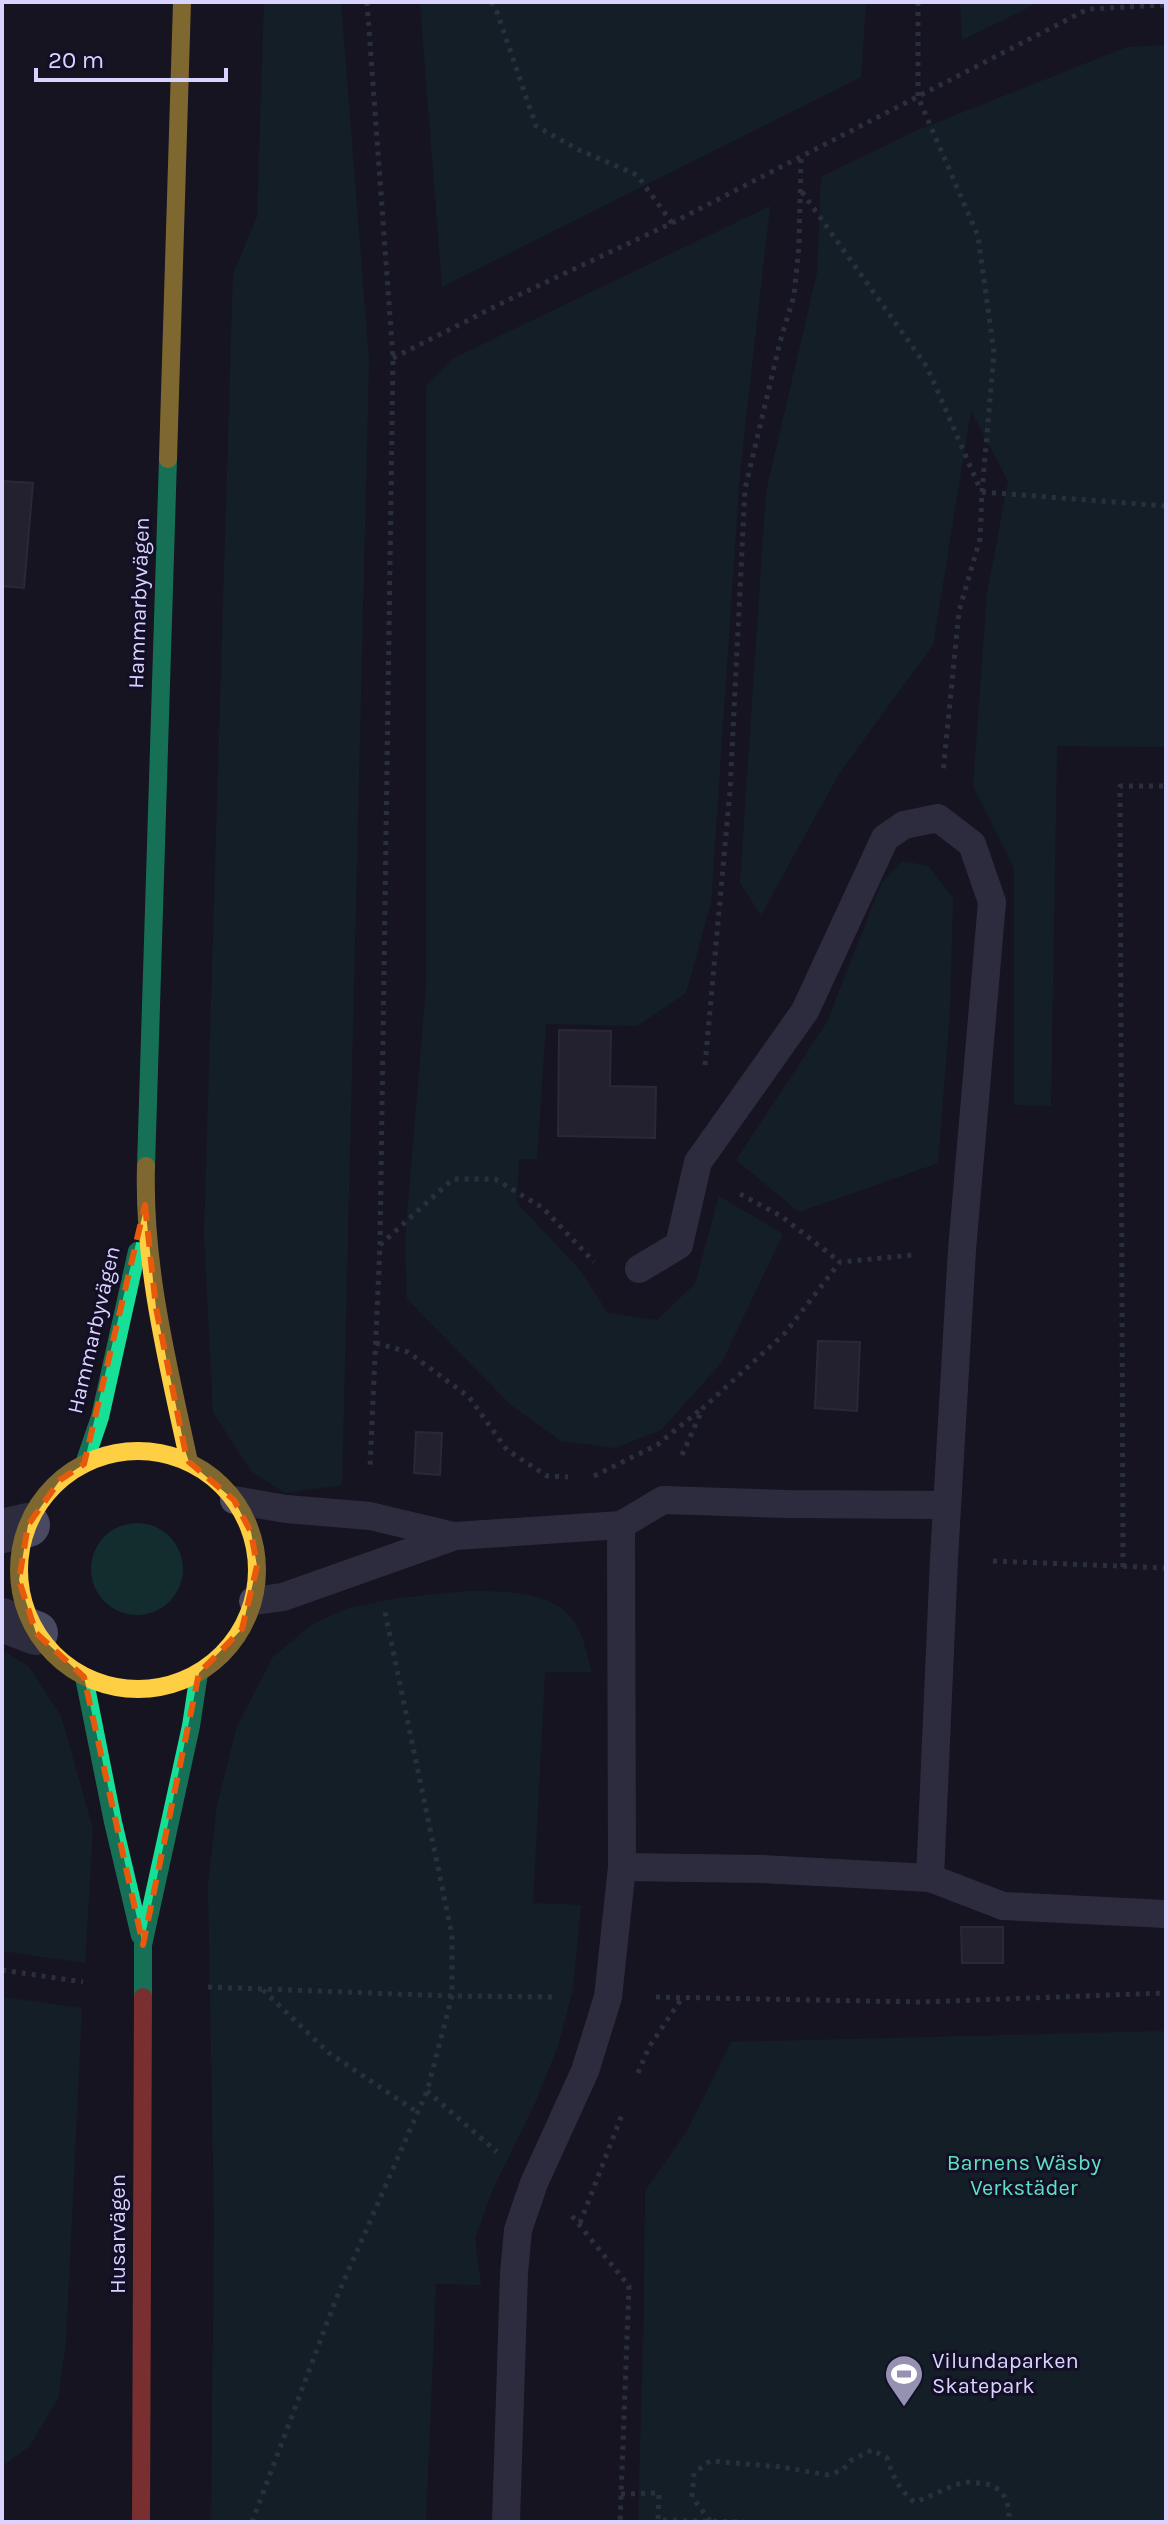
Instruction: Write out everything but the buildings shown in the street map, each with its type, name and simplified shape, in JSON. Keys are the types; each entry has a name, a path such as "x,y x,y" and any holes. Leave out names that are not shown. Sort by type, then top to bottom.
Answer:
{"street":[{"name":"Hammarbyvägen","path":"182,2 145,1205 156,1308 189,1462"},
{"name":"Hammarbyvägen","path":"84,1464 110,1376 145,1205"},
{"path":"136,1451 163,1454 189,1462 214,1478 234,1500 251,1532 257,1566 253,1601 242,1629 224,1653 199,1673 162,1687 123,1688 84,1677 19,1627 25,1608 19,1580 20,1553 15,1528 60,1480 84,1464 109,1455 136,1451"},
{"name":"Husarvägen","path":"141,2522 143,1945 191,1726 199,1673"},
{"name":"Husarvägen","path":"84,1677 113,1822 143,1945"}],"lane":[{"path":"639,1269 679,1245 698,1162 805,1011 885,838 904,825 938,818 972,844 992,902 962,1250 930,1878"},
{"path":"234,1500 286,1509 370,1516 455,1536"},
{"path":"253,1601 283,1597 455,1536 621,1525 663,1500 947,1505"},
{"path":"506,2522 518,2230 534,2183 585,2071 608,1997 622,1867 621,1525"},
{"path":"622,1867 761,1869 930,1878 1003,1906 1166,1914"}],"path":[{"path":"367,2 393,358 380,1245 370,1516"},
{"path":"491,2 536,126 579,150 637,175 672,223"},
{"path":"918,2 918,97 978,236 994,353 980,539 959,611 938,818"},
{"path":"393,358 672,223 1101,2"},
{"path":"1088,9 1166,5"},
{"path":"705,1068 730,791 745,489 794,296 801,158"},
{"path":"801,192 927,367 982,492"},
{"path":"982,492 1166,506"},
{"path":"1123,1567 1120,786 1166,786"},
{"path":"698,1162 735,1191 781,1216 840,1262 962,1250"},
{"path":"380,1245 453,1179 495,1179 543,1208 601,1270 639,1269"},
{"path":"590,1478 657,1445 703,1408 785,1333 840,1262"},
{"path":"376,1343 408,1352 469,1397 507,1450 547,1476 575,1478"},
{"path":"663,1500 703,1408"},
{"path":"944,1559 1166,1568"},
{"path":"252,2522 336,2299 427,2091 452,1996 452,1935 375,1564"},
{"path":"2,1970 83,1982"},
{"path":"208,1987 452,1996 921,2002 1166,1993"},
{"path":"262,1989 329,2053 417,2113"},
{"path":"637,2076 649,2047 682,1998"},
{"path":"427,2091 508,2161"},
{"path":"580,2223 626,2105"},
{"path":"569,2214 580,2223 629,2286 620,2522"},
{"path":"709,2521 692,2497 694,2473 710,2461 782,2467 827,2475 843,2470 850,2461 872,2450 887,2458 893,2479 914,2502 963,2482 991,2484 1002,2491 1009,2505 1009,2522"},
{"path":"621,2494 659,2493 658,2520 745,2522"}],"highlighted area":[{"path":"145,1205 156,1308 185,1450 189,1462 234,1500 251,1532 257,1566 242,1629 199,1673 143,1945 84,1677 36,1633 19,1580 28,1525 60,1480 84,1464"}],"green space":[{"path":"264,2 341,2 369,360 342,1485 285,1493 251,1471 213,1412 204,1234 233,274 257,217"},
{"path":"420,2 866,2 861,77 442,287"},
{"path":"960,2 1040,2 962,40"},
{"path":"1166,45 1166,747 1057,746 1051,1106 1014,1105 1014,868 973,786 987,594 1008,481 971,411 933,645 840,772 761,915 740,883 766,492 817,273 821,177 913,132 1127,47"},
{"path":"770,206 740,473 711,903 686,993 637,1026 546,1024 537,1159 519,1159 517,1203 579,1269 608,1313 657,1320 695,1284 719,1196 783,1234 722,1362 661,1430 615,1448 561,1441 511,1405 407,1299 405,1241 426,987 426,386 454,358"},
{"path":"903,861 928,866 953,898 950,1010 938,1163 799,1212 736,1160 827,1022 882,882"},
{"path":"137,1523 155,1527 169,1537 179,1551 183,1569 179,1587 169,1601 155,1611 137,1615 119,1611 105,1601 95,1587 91,1569 95,1551 105,1537 119,1527"},
{"path":"466,1591 526,1594 554,1604 576,1624 592,1672 545,1672 533,1903 581,1905 573,1989 558,2046 535,2103 493,2189 475,2238 481,2285 436,2284 426,2522 211,2522 214,2220 208,1885 217,1805 237,1726 273,1657 311,1625 348,1608 399,1598"},
{"path":"2,1650 29,1667 61,1716 93,1829 85,1963 2,1951"},
{"path":"2,1997 82,2008 66,2342 58,2398 29,2447 2,2466"},
{"name":"Barnens Wäsby Verkstäder","path":"1166,2031 1166,2522 638,2522 645,2191 687,2131 731,2042"}],"traffic: fast":[{"path":"146,1166 168,459"},
{"path":"84,1464 100,1417 137,1251"},
{"path":"143,1997 143,1945 191,1726 199,1673"},
{"path":"84,1677 140,1936"}],"traffic: slow":[{"path":"168,459 182,2"},
{"path":"146,1166 148,1241 153,1278 165,1352 189,1462"},
{"path":"138,1451 183,1460 204,1471 222,1486 237,1504 248,1525 257,1570 248,1615 237,1636 222,1654 204,1669 183,1680 138,1689 93,1680 72,1669 54,1654 39,1636 28,1615 19,1570 28,1525 39,1504 54,1486 72,1471 93,1460 138,1451"}],"traffic: jam":[{"path":"141,2522 143,1997"}],"place":[{"name":"Vilundaparken Skatepark","path":"904,2408"}]}
